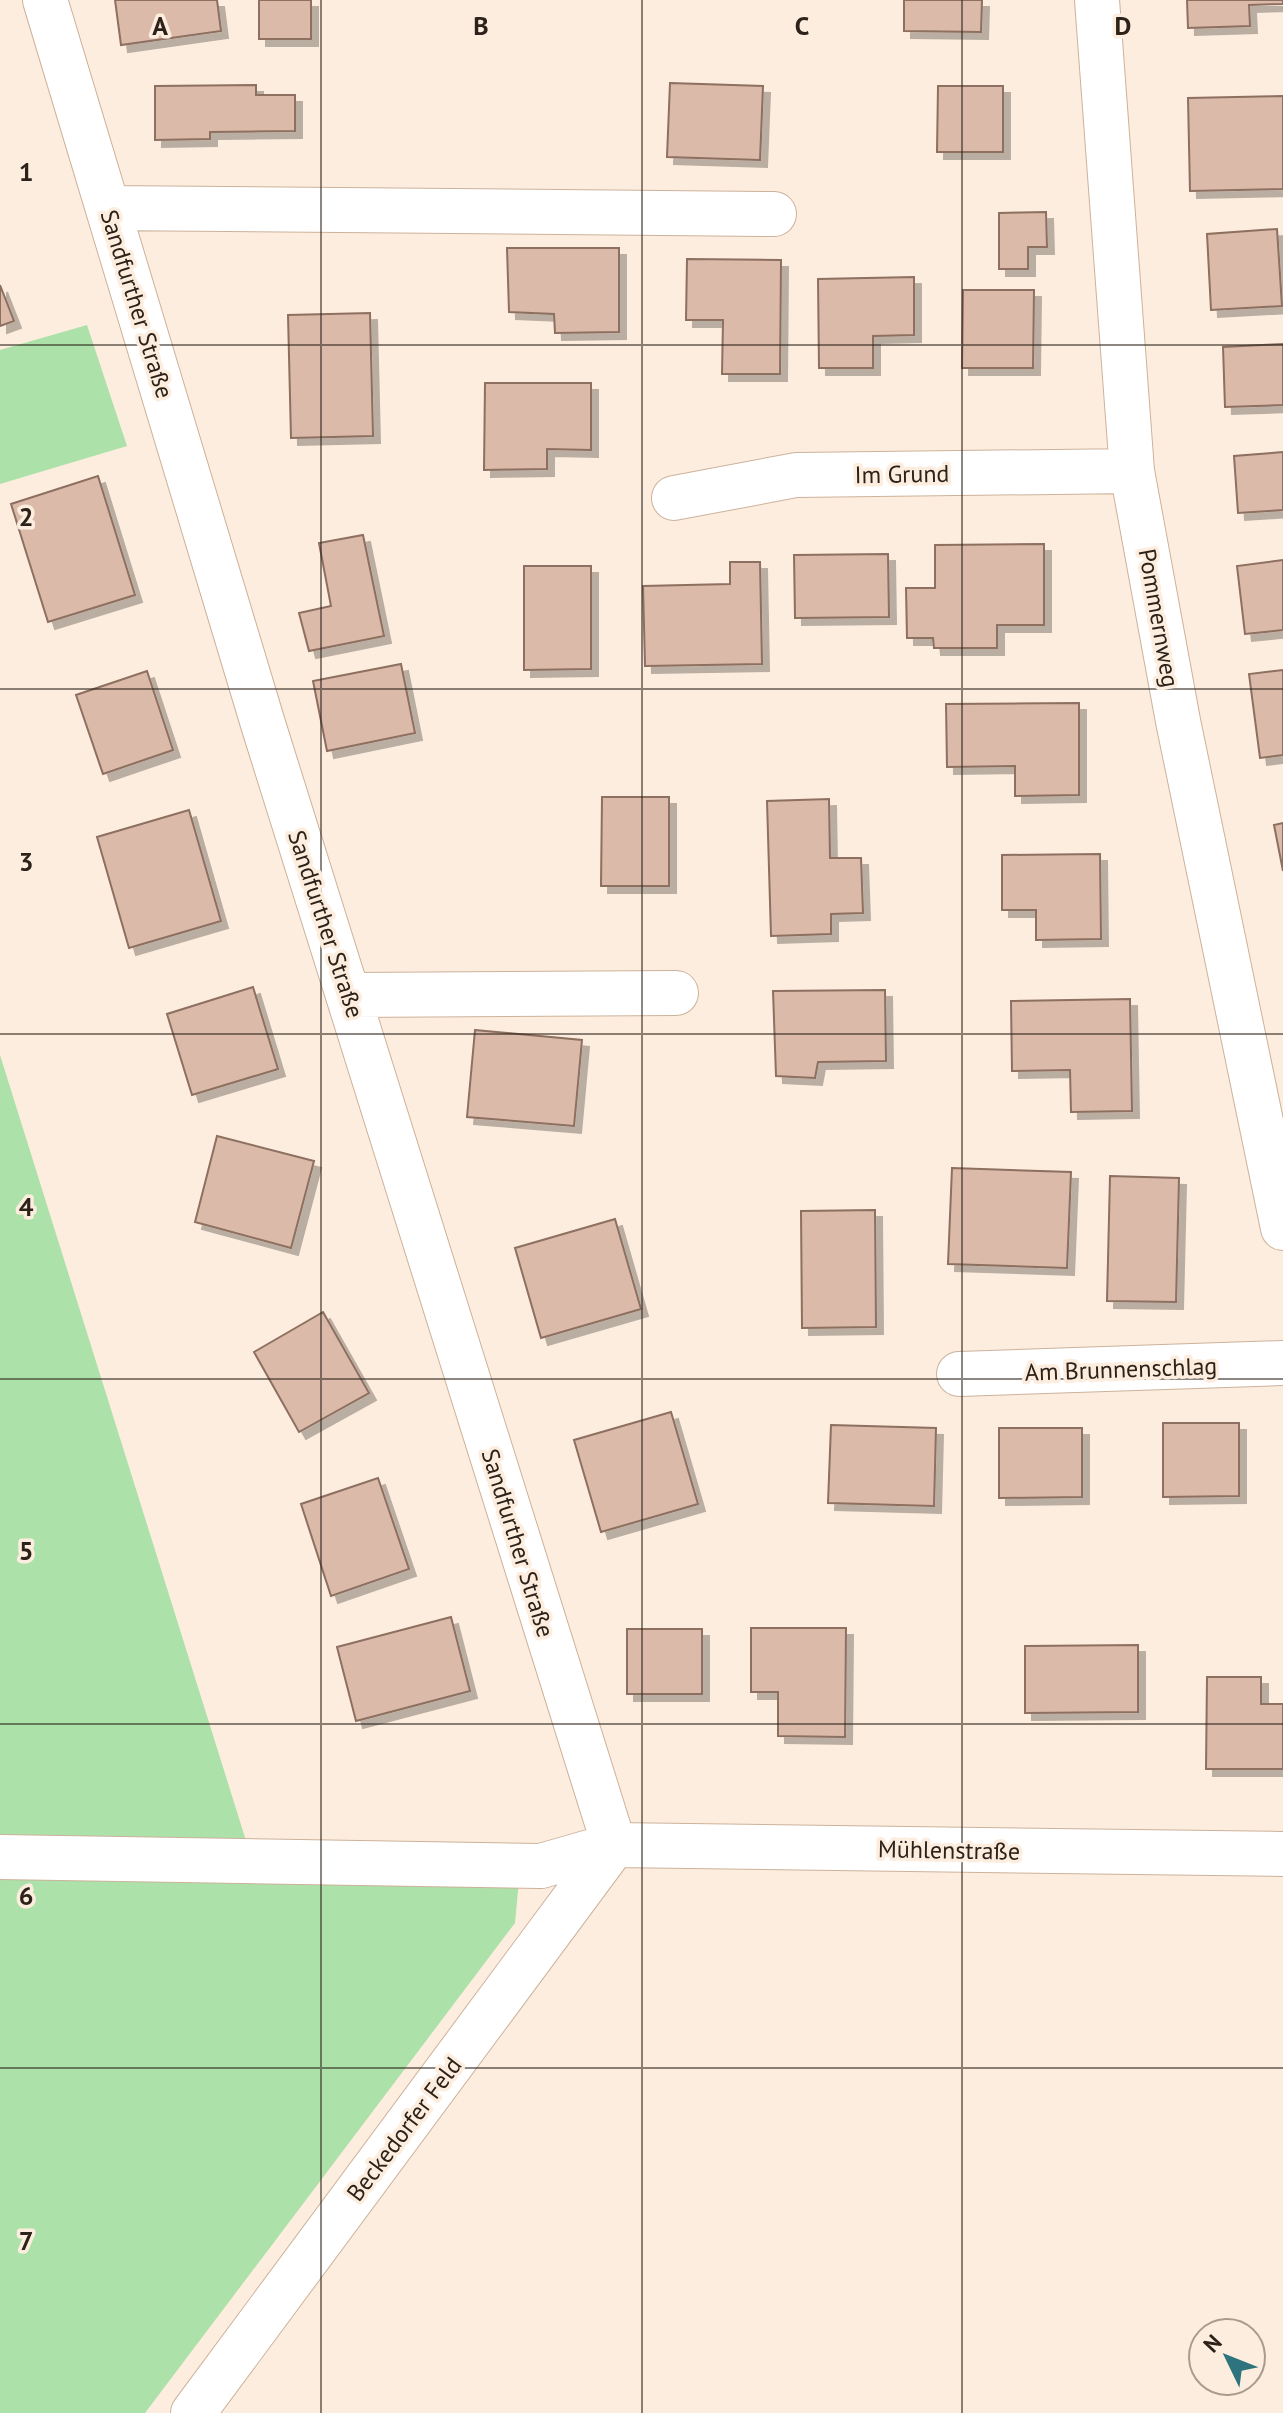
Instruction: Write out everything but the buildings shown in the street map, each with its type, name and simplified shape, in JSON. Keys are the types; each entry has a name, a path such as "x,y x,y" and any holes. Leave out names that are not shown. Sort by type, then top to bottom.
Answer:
{"street":[{"name":"Sandfurther Straße","path":"45,0 258,709 614,1845"},
{"name":"Pommernweg","path":"1097,0 1132,471 1178,721 1283,1224"},
{"path":"108,208 774,214"},
{"name":"Im Grund","path":"674,498 796,475 1132,471"},
{"path":"349,995 676,993"},
{"name":"Am Brunnenschlag","path":"959,1374 1283,1363"},
{"name":"Mühlenstraße","path":"0,1857 541,1866 614,1845 1283,1854"},
{"name":"Beckedorfer Feld","path":"193,2413 614,1845"}],"green space":[{"path":"87,325 127,446 0,484 0,350"},
{"path":"0,1055 248,1847 519,1880 515,1923 145,2413 0,2413"}]}
